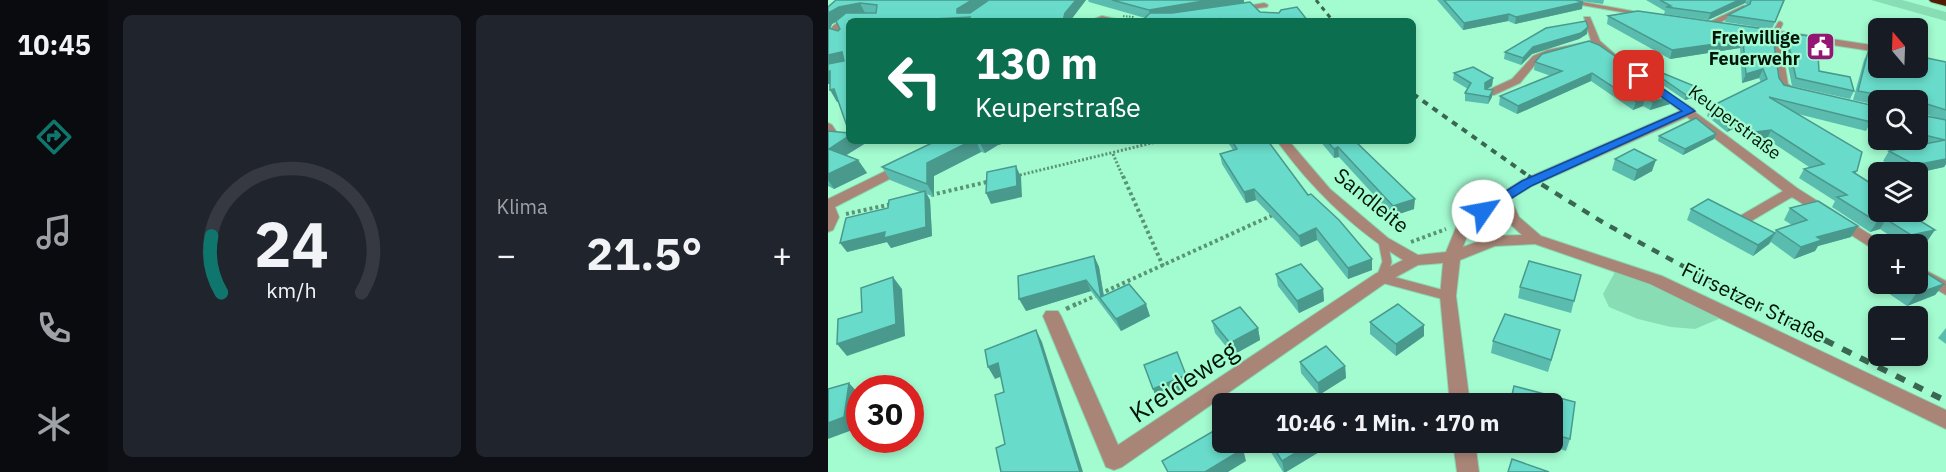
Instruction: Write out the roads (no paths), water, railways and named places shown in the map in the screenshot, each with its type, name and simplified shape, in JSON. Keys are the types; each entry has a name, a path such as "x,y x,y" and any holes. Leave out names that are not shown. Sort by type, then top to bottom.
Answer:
{"highway":[{"path":"1934,0 1946,3"}],"street":[{"path":"1557,0 1656,16"},
{"path":"1611,0 1624,12"},
{"path":"1223,11 1262,2 1270,13"},
{"path":"1573,4 1587,19 1596,42 1624,65"},
{"path":"1587,19 1624,12"},
{"path":"845,36 831,33 846,23"},
{"path":"1700,23 1732,27"},
{"path":"1743,29 1778,29 1868,47"},
{"path":"1778,29 1783,86 1786,90 1805,95"},
{"path":"829,44 845,36"},
{"path":"1490,93 1516,81 1536,58 1574,45 1596,42"},
{"name":"Keuperstraße","path":"1642,78 1690,111 1792,191 1868,240"},
{"path":"1459,393 1448,296 1452,257 1464,223 1527,183 1690,111"},
{"path":"1928,121 1946,125"},
{"path":"828,127 830,131 828,137"},
{"name":"Sandleite","path":"1285,144 1325,192 1389,244 1415,260"},
{"path":"829,214 918,159"},
{"path":"1743,220 1792,191"},
{"name":"Fürsetzer Straße","path":"1503,198 1513,219 1536,239 1656,280 1946,420"},
{"name":"Fürsetzer Straße","path":"1452,257 1494,242 1536,239"},
{"path":"1415,260 1432,261 1452,257"},
{"name":"Kreideweg","path":"1052,316 1114,460 1381,278 1415,260"},
{"path":"1928,277 1946,289"},
{"path":"1465,453 1468,472"}],"lane":[{"path":"1711,24 1744,8"},
{"path":"1389,244 1387,262 1381,278 1448,296"}],"railway":[{"path":"1316,0 1331,18"},
{"path":"1416,96 1530,177"},
{"path":"1528,176 1604,223 1756,306"},
{"path":"1753,304 1946,401"}],"place":[{"name":"Freiwillige Feuerwehr","path":"1821,47"}]}
